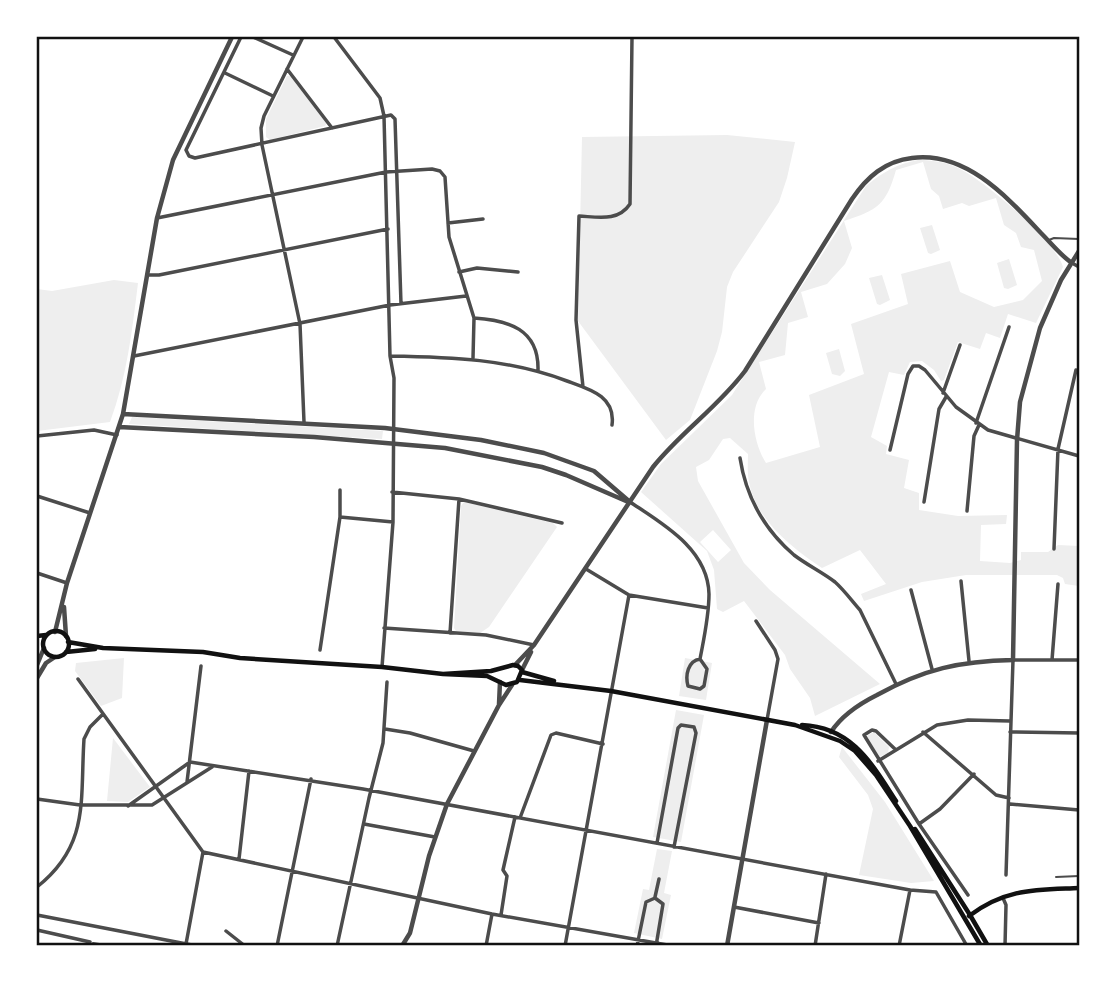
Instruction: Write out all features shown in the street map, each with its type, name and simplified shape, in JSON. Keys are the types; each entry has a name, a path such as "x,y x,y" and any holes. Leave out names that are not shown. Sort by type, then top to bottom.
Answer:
{"main road":[{"path":"37,636 55,632 66,636 66,652"},
{"path":"43,648 47,635"},
{"path":"68,642 103,648 203,652 240,658 487,676 512,685 520,680 572,685 830,733 855,751 876,775 988,946"},
{"path":"37,643 55,657 66,652 103,648"},
{"path":"443,674 491,671 515,665 522,671 572,685"},
{"path":"499,682 498,674 502,668"},
{"path":"520,680 522,671"},
{"path":"968,916 1017,891 1079,888"},
{"path":"968,916 981,946"}],"street":[{"path":"55,632 67,583 123,414 157,218 173,160 232,37"},
{"path":"241,37 186,150 189,156 195,159 391,115 395,119 398,171 401,304"},
{"path":"253,37 293,55"},
{"path":"303,37 273,96 261,128 262,145 300,324 304,422"},
{"path":"334,37 380,98 384,116 390,356 394,378 393,522 382,667"},
{"path":"583,387 576,320 579,216 617,216 625,212 630,204 632,37"},
{"path":"286,69 332,128"},
{"path":"224,72 273,96"},
{"path":"515,665 522,661 534,645 661,457 727,394 745,371 852,199 873,173 890,164 923,156 967,168 1007,198 1079,267"},
{"path":"157,218 386,172 432,169 440,171 445,177 454,259 474,318 473,358"},
{"path":"448,223 483,219"},
{"path":"148,275 388,229"},
{"path":"1006,874 1020,402 1030,357 1048,306 1079,251"},
{"path":"459,272 477,268 518,272"},
{"path":"134,356 390,305 466,296"},
{"path":"474,318 502,321 526,334 535,346 538,370"},
{"path":"967,511 974,436 1009,327"},
{"path":"923,502 939,409 960,345"},
{"path":"390,356 473,358 538,370 598,392 613,416 612,425"},
{"path":"890,450 908,374 913,366 919,366 945,395 977,424 1017,440 1079,456"},
{"path":"1054,549 1058,449 1076,370"},
{"path":"123,414 393,428 518,447 594,471 630,502 683,541 695,554 706,581 708,608 700,659 707,669 704,685 694,689 688,686 686,681 690,665 700,659"},
{"path":"119,427 444,448 526,463 566,475 630,502"},
{"path":"37,436 94,430 117,435"},
{"path":"740,458 749,494 768,528 796,556 835,583 853,601 896,684"},
{"path":"320,650 340,517 340,490"},
{"path":"392,492 458,499 562,523"},
{"path":"37,496 90,513"},
{"path":"450,633 458,499"},
{"path":"340,517 393,522"},
{"path":"586,569 629,596 708,608"},
{"path":"37,573 67,583"},
{"path":"961,581 969,662"},
{"path":"1052,660 1058,584"},
{"path":"911,590 932,669"},
{"path":"565,946 629,596"},
{"path":"64,602 66,636"},
{"path":"727,946 778,659 756,621"},
{"path":"384,628 486,635 534,645"},
{"path":"522,671 534,645"},
{"path":"37,665 43,648"},
{"path":"37,678 45,665 55,657"},
{"path":"830,733 847,714 896,684 932,669 969,662 1079,660"},
{"path":"187,783 201,666"},
{"path":"78,679 203,852 492,914 673,946"},
{"path":"337,946 385,729 387,682"},
{"path":"499,682 499,705"},
{"path":"402,946 410,933 435,837 447,804 512,685"},
{"path":"37,887 58,868 73,844 79,824 86,733 103,714"},
{"path":"878,761 937,725 955,721 1010,721"},
{"path":"657,843 678,728 681,724 688,724 694,727 696,733 674,847"},
{"path":"385,729 411,733 476,751"},
{"path":"895,750 876,731 872,730 864,735 878,761 968,895"},
{"path":"923,732 996,794 1010,798"},
{"path":"1010,732 1079,733"},
{"path":"501,915 507,876 503,870 517,817 551,735 556,733 603,744"},
{"path":"128,806 190,762 311,779 743,860 910,890 936,892 967,946"},
{"path":"37,799 80,805 152,806 214,766"},
{"path":"239,859 249,770"},
{"path":"919,824 940,808 974,774"},
{"path":"277,946 311,779"},
{"path":"1010,804 1079,810"},
{"path":"364,824 435,837"},
{"path":"186,944 203,852"},
{"path":"815,946 826,874"},
{"path":"655,898 659,879"},
{"path":"899,946 910,890"},
{"path":"1003,896 1006,905 1005,946"},
{"path":"638,946 646,902 655,898"},
{"path":"655,898 663,904 656,945"},
{"path":"734,907 818,923"},
{"path":"486,946 492,914"},
{"path":"37,915 197,946"},
{"path":"37,930 90,942"},
{"path":"226,931 245,946"}],"lane":[{"path":"1049,240 1079,239"},
{"path":"1056,877 1079,876"},
{"path":"90,942 112,946"}],"shaded area":[{"path":"287,76 290,76 327,123 325,126 270,140 266,137 266,119"},
{"path":"727,135 795,142 779,202 733,272 727,287 717,351 690,420 666,440 578,321 582,137"},
{"path":"918,160 956,167 983,184 1033,227 1047,242 1063,267 1036,323 1008,314 1000,338 986,333 980,349 958,342 944,380 941,381 934,370 922,361 910,362 904,375 889,372 871,437 887,446 886,454 909,460 904,488 919,493 919,510 958,516 1007,515 1006,524 981,525 980,561 1010,563 1021,560 1021,552 1048,552 1058,545 1079,546 1079,586 1065,584 1063,578 1057,575 966,575 922,582 864,601 861,594 886,584 860,550 822,568 799,551 777,532 759,509 749,482 748,454 730,438 723,439 709,460 696,467 698,481 744,563 770,590 880,684 815,716 810,698 790,669 785,655 744,601 723,612 717,609 714,570 707,551 641,492 661,464 732,395 866,186 890,169","holes":["923,162 931,189 939,196 943,209 962,203 969,206 996,198 1004,225 1016,233 1021,247 1034,250 1042,281 1023,300 994,307 960,292 950,261 901,274 908,304 851,324 864,374 809,395 820,447 766,463 761,455 754,425 756,405 766,389 759,362 785,355 788,323 808,317 801,292 827,284 845,264 852,248 844,221 879,204 884,199 896,170","713,530 731,550 718,562 700,542"]},
{"path":"932,225 940,250 931,254 928,253 920,228"},
{"path":"1009,259 1017,285 1008,289 1004,288 997,263"},
{"path":"882,275 890,300 880,305 877,304 869,278"},
{"path":"114,280 138,283 125,371 110,422 37,431 37,289 52,291"},
{"path":"839,349 845,371 840,376 832,374 826,353"},
{"path":"132,417 383,431 382,439 129,424"},
{"path":"464,502 553,523 557,527 489,627 480,633 456,631 454,628 461,506"},
{"path":"124,658 122,698 101,706 75,671 76,663"},
{"path":"685,658 712,663 706,700 679,696"},
{"path":"676,710 704,715 681,842 653,837"},
{"path":"874,732 889,747 888,753 879,757 867,736"},
{"path":"113,738 150,787 128,802 107,801"},
{"path":"842,747 885,802 934,881 911,883 859,875 873,809 868,795 839,757"},
{"path":"657,849 672,851 664,893 671,895 662,939 634,933 643,889 649,890"}]}
